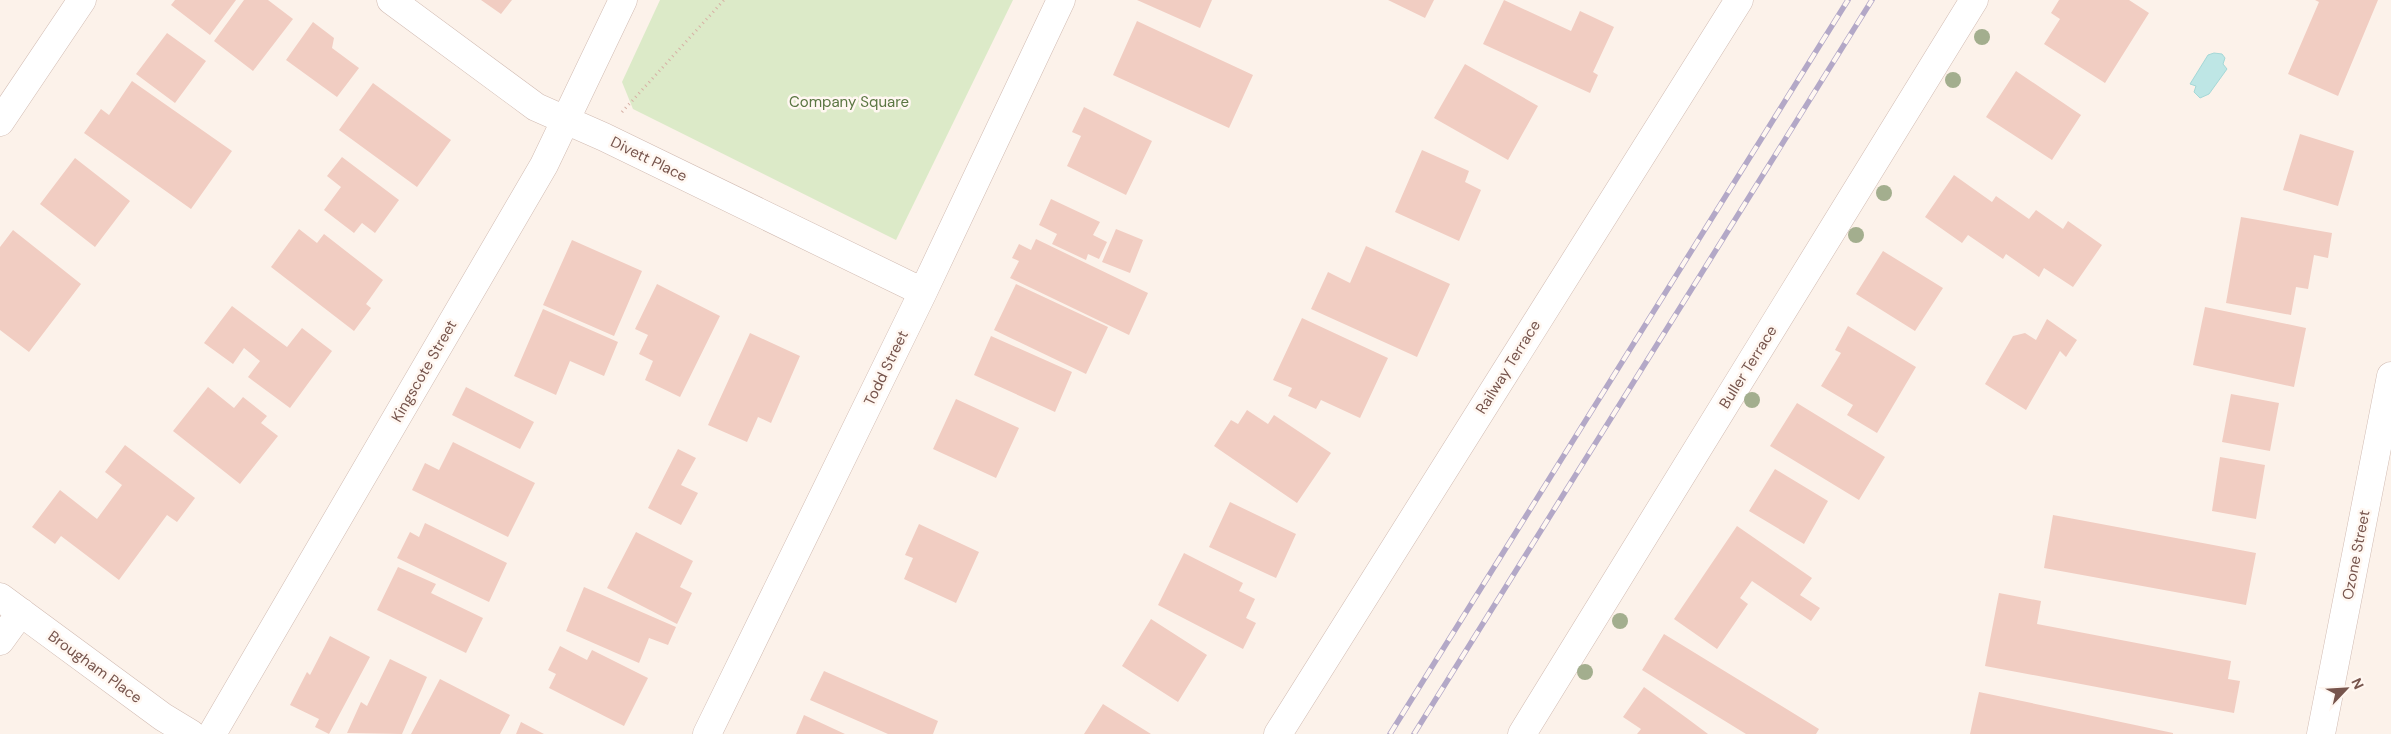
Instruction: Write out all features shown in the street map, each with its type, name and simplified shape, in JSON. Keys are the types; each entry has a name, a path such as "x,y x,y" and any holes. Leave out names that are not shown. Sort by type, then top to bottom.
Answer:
{"street":[{"path":"0,122 82,0"},
{"name":"Divett Place","path":"392,0 536,107 604,137 922,292"},
{"name":"Kingscote Street","path":"212,734 544,165 623,0"},
{"name":"Todd Street","path":"707,734 922,292 1061,0"},
{"name":"Railway Terrace","path":"1278,734 1739,0"},
{"name":"Buller Terrace","path":"1522,734 1974,0"},
{"name":"Ozone Street","path":"2321,734 2391,376"},
{"path":"0,641 10,605"},
{"name":"Brougham Place","path":"10,605 163,717 191,734"}],"path":[{"path":"621,112 724,0"}],"green space":[{"name":"Company Square","path":"660,0 1013,0 896,240 633,109 622,82"}],"water":[{"path":"2214,53 2222,54 2225,58 2223,64 2227,69 2209,94 2200,98 2194,92 2196,86 2190,84 2208,55"}],"building":[{"path":"175,0 236,0 210,35 171,5"},
{"path":"244,0 268,0 293,19 253,71 214,41"},
{"path":"481,0 512,0 501,14"},
{"path":"1137,0 1212,0 1200,28"},
{"path":"1388,0 1434,0 1425,18"},
{"path":"1504,0 1571,31 1580,11 1614,27 1593,72 1598,75 1590,93 1483,44"},
{"path":"2059,0 2129,0 2149,13 2105,83 2044,44 2060,19 2051,13"},
{"path":"2315,0 2378,0 2338,96 2288,74 2319,2"},
{"path":"1137,21 1253,75 1229,128 1113,75"},
{"path":"313,22 334,38 332,48 359,68 337,97 286,60"},
{"path":"167,33 206,61 175,103 136,74"},
{"path":"1465,64 1538,106 1508,160 1434,118"},
{"path":"2016,71 2081,115 2052,160 1986,117"},
{"path":"132,81 232,151 191,209 84,133 101,109 109,115"},
{"path":"373,83 451,140 417,187 339,130"},
{"path":"1084,107 1152,141 1126,195 1067,166 1081,136 1072,132"},
{"path":"2300,134 2354,151 2338,206 2283,190"},
{"path":"1422,150 1469,171 1465,182 1481,190 1459,241 1395,212"},
{"path":"342,157 399,200 375,233 362,223 354,233 324,210 341,187 327,176"},
{"path":"75,158 130,201 95,247 40,204"},
{"path":"1954,175 1992,202 1996,196 2029,219 2036,210 2063,229 2068,221 2102,245 2073,287 2044,268 2039,277 2006,254 2003,259 1968,235 1962,243 1925,217"},
{"path":"1051,199 1100,222 1093,235 1107,242 1099,259 1088,254 1086,260 1052,244 1057,234 1039,225"},
{"path":"2241,217 2332,233 2328,258 2314,255 2308,289 2296,287 2291,315 2226,303"},
{"path":"299,229 317,243 324,234 383,280 366,304 371,308 354,331 271,267"},
{"path":"1116,229 1143,240 1130,273 1102,262"},
{"path":"13,230 81,284 29,352 0,330 0,247"},
{"path":"1036,239 1148,293 1129,335 1010,278 1019,261 1012,258 1019,244 1031,250"},
{"path":"572,240 642,271 614,336 543,305"},
{"path":"1366,246 1450,284 1417,357 1311,309 1328,272 1350,283"},
{"path":"1883,251 1943,288 1915,331 1856,294"},
{"path":"657,284 720,316 680,397 645,380 653,361 639,354 648,335 635,329"},
{"path":"1016,284 1108,327 1086,374 994,330"},
{"path":"232,306 287,347 302,328 332,351 290,408 248,377 260,361 244,348 233,364 204,343"},
{"path":"2205,307 2306,328 2294,387 2193,365"},
{"path":"543,309 618,342 604,376 570,361 556,395 514,376"},
{"path":"1302,318 1388,358 1360,418 1321,400 1316,409 1288,396 1292,388 1273,380"},
{"path":"2047,319 2077,340 2066,357 2060,351 2026,410 1985,384 2013,336 2025,333 2036,340"},
{"path":"1848,326 1916,367 1877,433 1847,415 1853,405 1821,386 1841,353 1835,350"},
{"path":"750,333 800,356 771,423 758,417 747,442 708,425"},
{"path":"991,336 1072,372 1055,412 974,375"},
{"path":"208,387 234,408 243,397 267,416 261,423 278,436 240,484 173,431"},
{"path":"466,387 534,422 520,449 452,415"},
{"path":"2231,394 2279,403 2270,451 2222,442"},
{"path":"956,399 1019,428 996,478 933,449"},
{"path":"1797,403 1885,457 1859,500 1770,446"},
{"path":"1247,410 1268,424 1274,415 1331,453 1297,503 1214,446 1231,420 1238,424"},
{"path":"453,442 535,483 508,537 412,490 425,463 439,470"},
{"path":"125,445 195,498 177,522 167,515 119,580 61,536 55,544 32,527 60,490 97,519 122,485 105,472"},
{"path":"678,449 696,458 681,485 698,493 681,525 648,508"},
{"path":"2220,457 2265,465 2256,519 2212,511"},
{"path":"1775,469 1828,501 1804,544 1749,511"},
{"path":"1230,502 1296,534 1276,578 1209,547"},
{"path":"2053,515 2256,553 2246,605 2044,568"},
{"path":"425,523 507,563 489,602 397,558 410,532 419,537"},
{"path":"919,524 979,552 956,603 904,579 913,558 905,555"},
{"path":"1737,526 1812,578 1800,595 1820,608 1811,621 1752,581 1740,598 1748,604 1717,649 1674,619"},
{"path":"636,532 693,561 680,587 692,593 677,624 607,588"},
{"path":"1184,553 1243,583 1239,591 1255,599 1246,618 1256,623 1243,649 1158,605"},
{"path":"398,567 436,584 431,593 483,618 466,653 377,610"},
{"path":"584,587 676,627 668,645 649,638 639,663 566,631"},
{"path":"1999,593 2041,601 2037,624 2231,661 2228,679 2240,681 2234,713 1985,666"},
{"path":"1151,619 1207,655 1178,702 1122,666"},
{"path":"1664,634 1819,729 1816,734 1746,734 1642,670"},
{"path":"330,636 370,657 329,734 315,727 319,719 290,705 307,672 310,675"},
{"path":"560,646 587,660 592,650 648,678 624,726 549,688 556,674 548,670"},
{"path":"390,659 427,677 402,734 347,733 361,702 367,706"},
{"path":"824,671 938,721 933,734 888,734 810,700"},
{"path":"440,679 510,715 500,734 411,734"},
{"path":"1644,687 1708,734 1637,734 1641,729 1623,717"},
{"path":"1979,692 2173,733 2173,734 1970,734"},
{"path":"1103,704 1151,734 1084,734"},
{"path":"804,715 845,734 796,734"},
{"path":"521,722 544,734 516,734"}],"railway":[{"path":"1390,734 1848,0"},
{"path":"1414,734 1872,0"}]}
